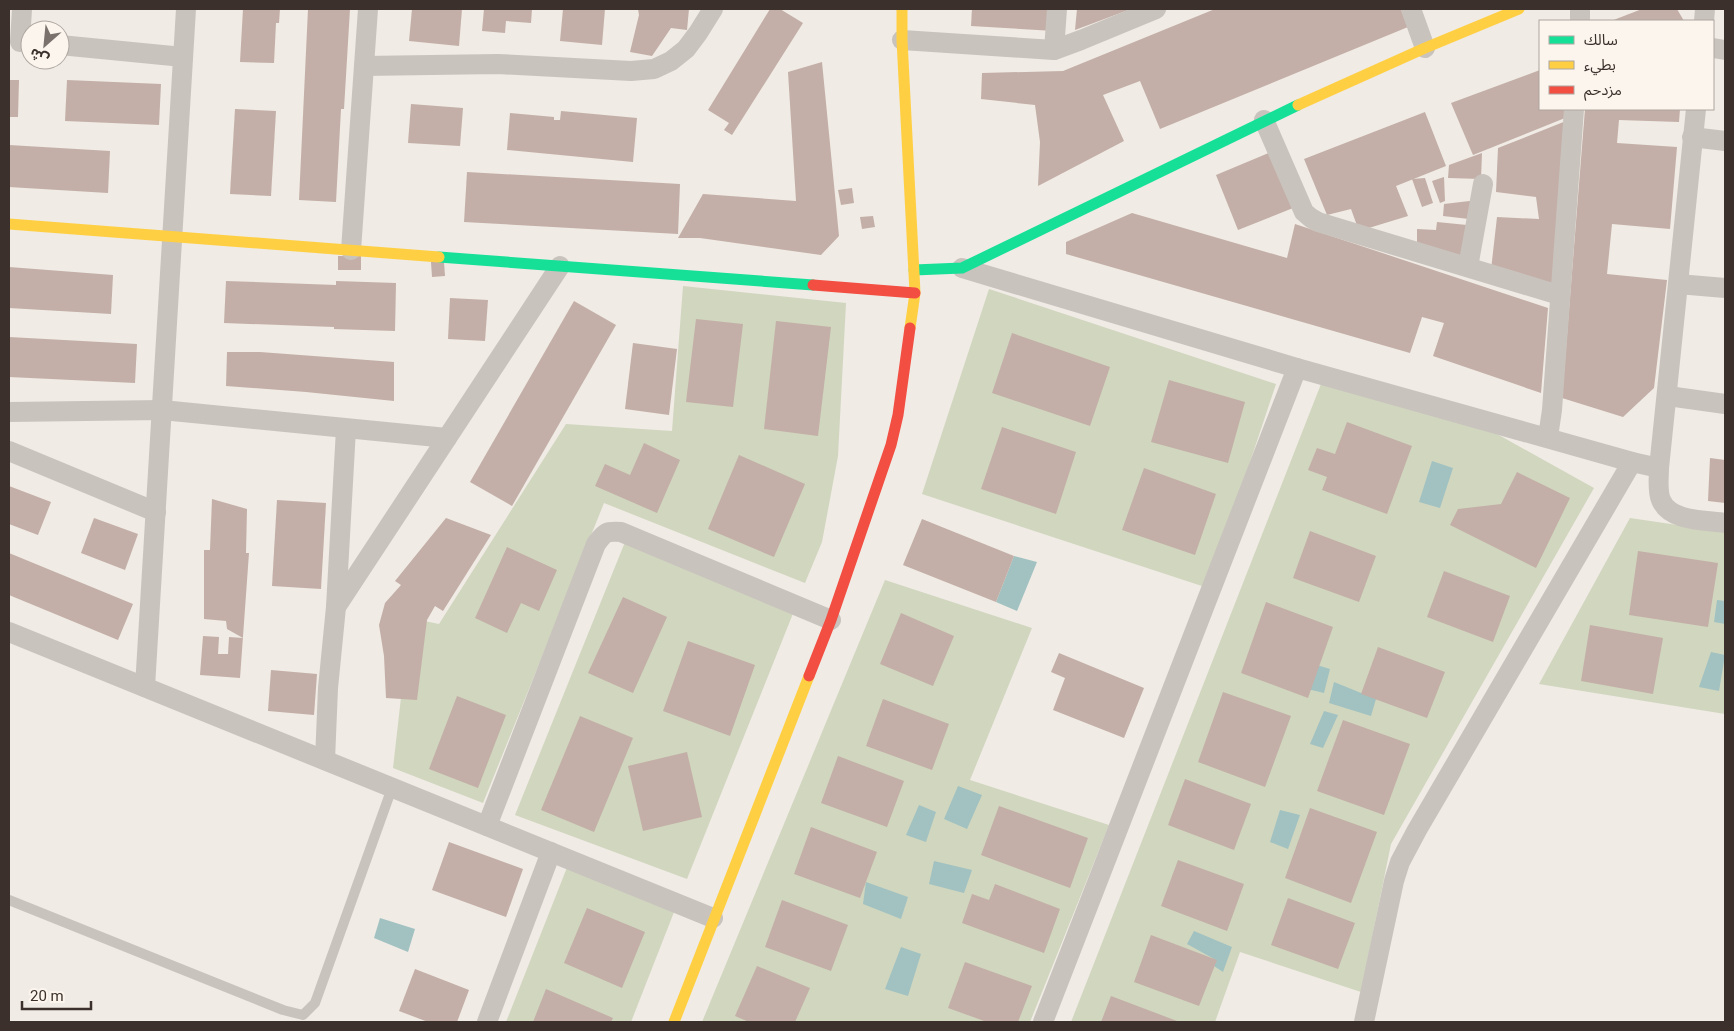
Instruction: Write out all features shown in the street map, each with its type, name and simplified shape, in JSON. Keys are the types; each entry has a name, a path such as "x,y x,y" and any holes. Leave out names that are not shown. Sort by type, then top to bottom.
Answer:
{"street":[{"path":"146,687 186,9"},
{"path":"351,250 368,9"},
{"path":"364,66 498,64 631,71 654,69 671,61 686,49 713,9"},
{"path":"674,1022 713,918 832,620 891,445 902,389 916,293 902,40 902,9"},
{"path":"1054,50 1058,9"},
{"path":"902,40 1054,50 1156,9"},
{"path":"1410,9 1425,48"},
{"path":"962,268 1264,120 1425,48 1519,9"},
{"path":"70,46 183,56"},
{"path":"1548,437 1552,410 1574,110"},
{"path":"1696,110 1660,468 1660,499 1665,507 1675,514 1687,518 1725,523"},
{"path":"1264,120 1304,212 1310,218 1559,295"},
{"path":"1692,137 1725,141"},
{"path":"1468,267 1483,184"},
{"path":"9,224 916,293"},
{"path":"336,607 560,266"},
{"path":"914,270 962,268 1297,368 1632,462 1660,468"},
{"path":"1678,284 1725,288"},
{"path":"1043,1022 1297,368"},
{"path":"1668,396 1725,404"},
{"path":"9,412 162,410 447,438"},
{"path":"325,760 328,688 336,607 346,429"},
{"path":"9,451 156,512"},
{"path":"1364,1022 1394,881 1400,862 1632,462"},
{"path":"487,826 596,544 602,535 609,531 621,532 832,620"},
{"path":"9,632 713,918"},
{"path":"487,1022 551,852"}],"lane":[{"path":"9,900 283,1010 303,1016 315,1003 392,788"}],"green space":[{"path":"683,286 846,303 838,456 822,542 805,583 604,503 483,803 393,768 410,618 439,624 566,424 672,431"},
{"path":"989,289 1276,384 1208,588 922,494"},
{"path":"1321,384 1497,434 1594,488 1391,844 1361,992 1240,952 1215,1022 1071,1022"},
{"path":"1630,518 1725,532 1725,714 1539,684"},
{"path":"625,542 794,611 687,879 515,815"},
{"path":"885,580 1032,628 970,780 1109,825 1030,1022 702,1022"},
{"path":"568,865 676,907 631,1022 506,1022"}],"water":[{"path":"1432,461 1453,468 1440,508 1419,502"},
{"path":"1014,556 1037,562 1017,611 996,602"},
{"path":"1717,600 1725,601 1725,624 1714,622"},
{"path":"1711,652 1725,655 1719,691 1699,687"},
{"path":"1300,660 1330,669 1324,693 1295,686"},
{"path":"1334,682 1376,699 1371,716 1329,703"},
{"path":"1324,711 1338,715 1323,748 1310,744"},
{"path":"958,786 982,795 967,829 944,819"},
{"path":"919,805 936,812 926,842 906,835"},
{"path":"1280,810 1300,815 1288,849 1270,842"},
{"path":"934,861 972,870 964,893 929,884"},
{"path":"866,882 908,897 901,919 863,904"},
{"path":"380,918 415,929 408,952 374,938"},
{"path":"1194,931 1232,947 1223,972 1214,966 1216,960 1187,944"},
{"path":"901,947 921,954 908,996 885,989"}],"building":[{"path":"243,9 280,9 279,23 276,23 274,63 240,62"},
{"path":"308,9 350,9 344,109 341,109 336,202 299,200"},
{"path":"412,9 462,9 459,46 409,41"},
{"path":"484,9 532,9 531,23 506,21 505,33 482,31"},
{"path":"563,9 605,9 602,45 560,41"},
{"path":"638,9 689,9 687,30 671,28 652,56 630,52 639,15"},
{"path":"770,9 780,9 803,23 732,135 724,130 729,123 708,110"},
{"path":"972,9 1055,9 1054,31 971,26"},
{"path":"1077,9 1131,9 1075,30"},
{"path":"1215,9 1401,9 1408,27 1160,129 1140,81 1103,95 1124,141 1038,186 1040,142 1035,105 981,99 982,73 1063,71"},
{"path":"1642,9 1677,9 1683,20 1614,20"},
{"path":"822,62 839,236 821,255 700,238 678,238 703,194 796,201 788,72"},
{"path":"1539,70 1539,110 1567,110 1570,116 1473,155 1451,103"},
{"path":"9,80 19,80 18,117 9,117"},
{"path":"67,80 161,84 159,125 65,121"},
{"path":"411,104 463,108 460,146 408,143"},
{"path":"235,109 276,111 271,196 230,194"},
{"path":"1585,110 1680,110 1679,122 1619,120 1617,143 1677,147 1670,229 1612,224 1607,274 1667,280 1654,388 1623,417 1562,398"},
{"path":"561,111 637,118 633,162 507,150 510,113 554,117 554,120 560,120"},
{"path":"1425,112 1446,166 1396,186 1408,216 1359,231 1351,209 1327,215 1304,159"},
{"path":"1571,119 1559,295 1491,270 1497,217 1539,219 1536,197 1496,192 1498,148"},
{"path":"9,145 110,151 108,193 9,187"},
{"path":"1271,152 1293,208 1238,230 1216,175"},
{"path":"1482,153 1481,179 1448,178 1449,165"},
{"path":"467,172 680,184 678,234 464,222"},
{"path":"1444,177 1445,201 1440,203 1432,181"},
{"path":"1425,178 1433,203 1422,207 1412,179"},
{"path":"852,188 854,203 841,205 838,190"},
{"path":"1478,200 1469,219 1443,216 1444,204"},
{"path":"1132,213 1287,258 1295,224 1548,308 1541,393 1433,356 1444,323 1422,317 1410,353 1066,254 1066,242"},
{"path":"873,216 875,227 862,229 860,217"},
{"path":"1437,222 1467,225 1465,261 1417,248 1417,229 1436,230"},
{"path":"338,256 361,256 361,270 338,270"},
{"path":"431,262 444,262 445,276 432,277"},
{"path":"9,267 113,275 111,314 9,308"},
{"path":"226,281 336,285 336,281 396,283 395,331 224,323"},
{"path":"450,298 488,300 485,341 448,339"},
{"path":"574,301 616,325 512,506 470,482"},
{"path":"696,319 743,324 733,407 686,402"},
{"path":"776,321 831,327 818,436 764,429"},
{"path":"1012,333 1110,367 1090,426 992,393"},
{"path":"9,337 137,344 135,383 9,377"},
{"path":"633,343 677,349 669,415 625,409"},
{"path":"227,352 260,352 394,362 394,401 226,386"},
{"path":"1169,380 1245,402 1228,463 1151,442"},
{"path":"1347,422 1412,446 1387,514 1322,490 1327,477 1308,470 1317,448 1335,454"},
{"path":"1002,427 1076,452 1056,514 981,489"},
{"path":"644,443 680,460 657,513 595,486 605,464 630,475"},
{"path":"739,455 805,484 774,557 708,529"},
{"path":"1710,458 1725,460 1725,503 1708,501"},
{"path":"1144,468 1216,494 1195,555 1122,530"},
{"path":"1517,472 1570,498 1536,568 1450,525 1458,509 1501,504"},
{"path":"9,486 51,502 38,535 9,524"},
{"path":"212,499 247,509 246,553 249,553 243,638 227,629 226,621 204,619 204,550 210,550"},
{"path":"277,500 326,503 321,589 272,586"},
{"path":"94,518 138,534 125,570 81,553"},
{"path":"446,518 491,535 443,611 435,606 427,620 417,700 386,698 384,656 379,625 385,603 401,585 395,581"},
{"path":"922,519 1014,556 996,602 903,565"},
{"path":"1310,531 1376,556 1359,602 1293,578"},
{"path":"507,547 557,570 539,611 521,603 507,633 475,618"},
{"path":"1638,551 1718,563 1708,627 1629,615"},
{"path":"9,553 133,604 118,640 9,595"},
{"path":"1444,571 1510,596 1493,642 1427,617"},
{"path":"623,597 667,617 633,693 588,673"},
{"path":"1266,602 1333,627 1308,698 1241,673"},
{"path":"901,613 954,636 933,686 880,664"},
{"path":"1590,625 1663,638 1653,694 1581,681"},
{"path":"203,636 219,637 218,654 228,654 229,637 243,638 240,678 200,675"},
{"path":"688,641 755,665 730,736 663,711"},
{"path":"1378,647 1445,672 1427,718 1361,694"},
{"path":"1059,653 1144,688 1124,738 1053,710 1065,678 1051,672"},
{"path":"271,670 317,674 314,715 268,711"},
{"path":"1223,692 1291,716 1265,787 1198,762"},
{"path":"457,696 506,715 478,788 429,769"},
{"path":"883,699 949,724 932,770 866,746"},
{"path":"580,716 633,738 594,832 541,810"},
{"path":"1343,720 1410,744 1384,815 1317,791"},
{"path":"687,752 702,817 643,831 628,766"},
{"path":"838,756 904,781 887,827 821,803"},
{"path":"1185,779 1251,804 1234,850 1168,825"},
{"path":"999,806 1088,838 1070,888 981,855"},
{"path":"1310,808 1377,832 1351,903 1285,878"},
{"path":"811,827 877,852 860,898 794,874"},
{"path":"449,842 523,869 506,917 432,890"},
{"path":"1178,860 1244,884 1227,931 1161,906"},
{"path":"995,884 1060,909 1044,953 962,923 972,894 989,900"},
{"path":"1288,898 1355,923 1338,969 1271,945"},
{"path":"782,900 848,925 831,971 765,947"},
{"path":"587,908 645,932 622,988 564,963"},
{"path":"1151,935 1217,960 1199,1006 1134,982"},
{"path":"965,962 1032,986 1018,1022 987,1022 948,1008"},
{"path":"757,966 810,988 795,1022 749,1022 735,1016"},
{"path":"415,969 469,990 457,1022 428,1022 399,1011"},
{"path":"546,989 613,1018 611,1022 533,1022"},
{"path":"1111,996 1177,1021 1101,1022"}],"traffic: fast":[{"path":"914,270 962,268 1298,105"},
{"path":"439,257 813,285"}],"traffic: slow":[{"path":"902,9 915,293 910,328"},
{"path":"1298,105 1425,48 1519,9"},
{"path":"9,224 439,257"},
{"path":"674,1022 809,676"}],"traffic: jam":[{"path":"813,285 915,293"},
{"path":"809,676 831,620 891,445 898,415 910,328"}]}
